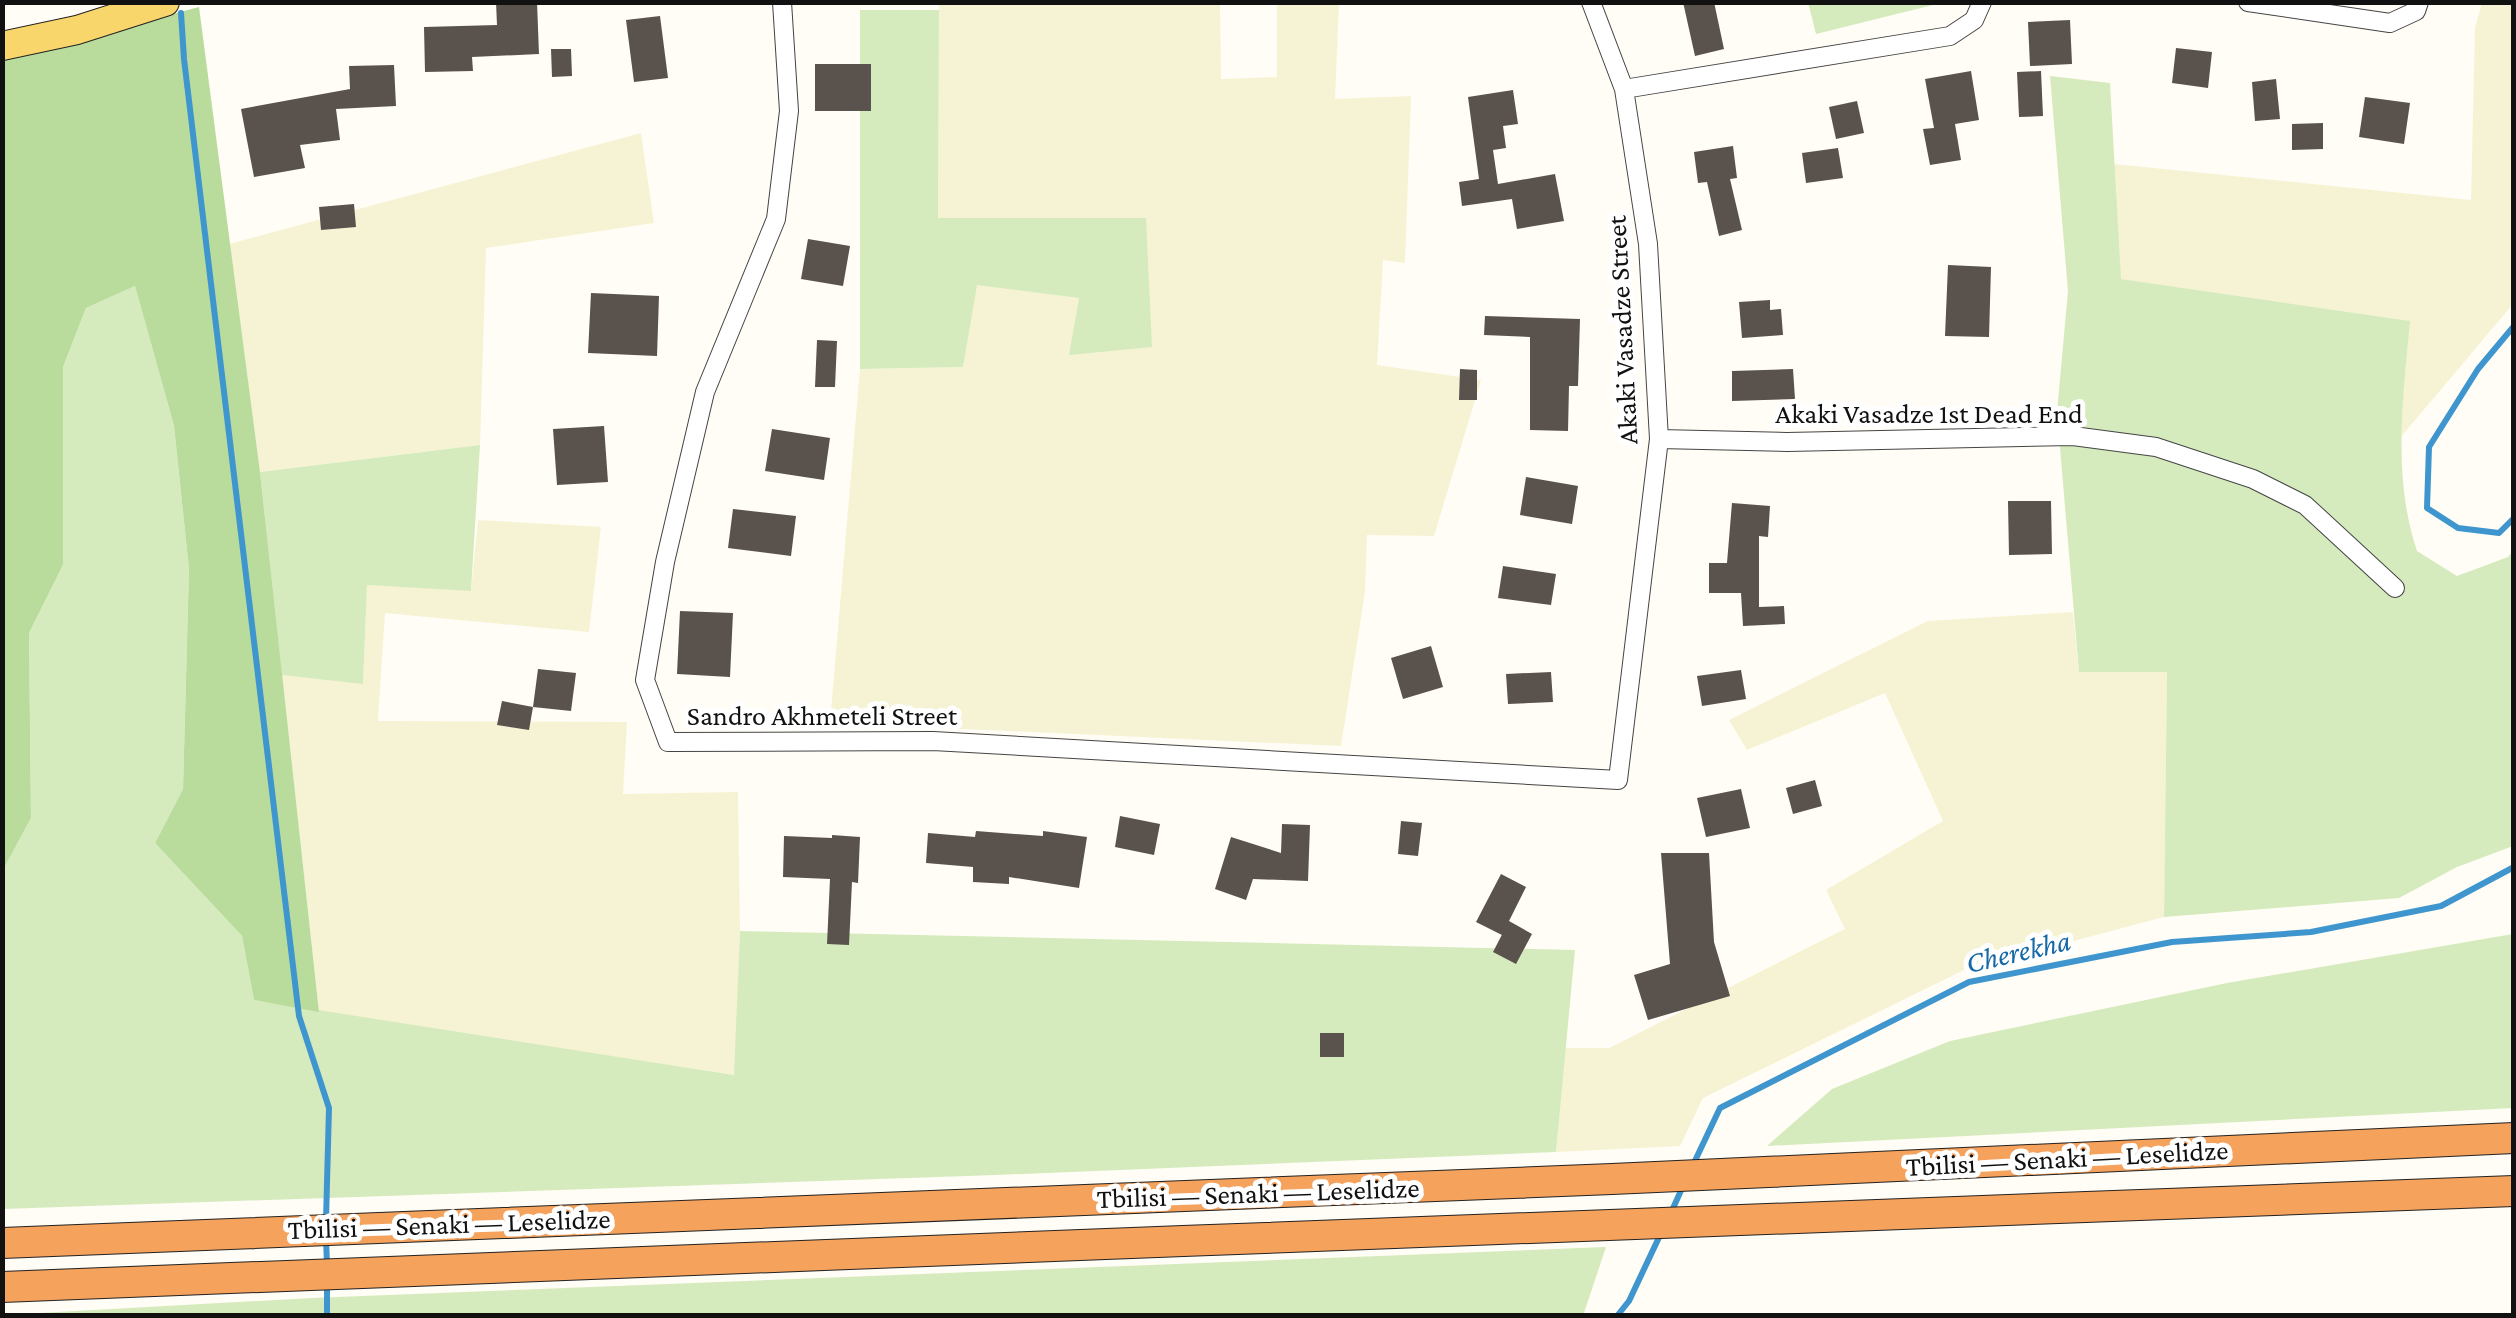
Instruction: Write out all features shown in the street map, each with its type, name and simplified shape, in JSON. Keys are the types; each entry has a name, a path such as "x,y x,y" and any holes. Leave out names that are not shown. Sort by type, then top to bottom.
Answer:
{"highway":[{"name":"Tbilisi — Senaki — Leselidze","path":"2,1243 1612,1179 2514,1138"},
{"name":"Tbilisi — Senaki — Leselidze","path":"2,1287 820,1252 1607,1228 2514,1191"}],"main road":[{"path":"2,46 77,30 165,2"}],"street":[{"name":"Sandro Akhmeteli Street","path":"782,2 789,110 776,219 705,392 665,562 645,680 668,742 933,740 1618,780"},
{"name":"Akaki Vasadze Street","path":"1591,2 1624,89 1648,244 1659,439 1618,780"},
{"path":"1624,89 1950,36 1974,20 1982,2"},
{"path":"2248,2 2390,22 2416,11 2419,2"},
{"name":"Akaki Vasadze 1st Dead End","path":"1659,439 1787,442 2073,436 2156,447 2253,479 2305,505 2395,588"}],"shaded area":[{"path":"939,3 1220,3 1221,79 1277,77 1277,3 1339,3 1335,99 1411,96 1405,263 1383,260 1377,365 1481,380 1434,536 1367,535 1365,592 1341,746 830,723 860,369 963,367 976,284 1079,298 1070,355 1145,218 938,218"},
{"path":"2482,3 2513,3 2513,304 2400,438 2409,321 2120,279 2114,164 2471,200 2475,27"},
{"path":"641,133 654,223 486,248 480,445 260,472 229,244"},
{"path":"478,520 601,527 589,632 385,613 378,721 627,722 623,794 738,792 740,931 735,1075 319,1012 282,675 363,683 367,584 471,591"},
{"path":"2073,612 2079,672 2167,671 2164,917 1964,970 1703,1098 1680,1146 1556,1152 1565,1048 1609,1048 1845,929 1826,890 1943,821 1885,693 1747,750 1729,720 1928,621"}],"green space":[{"path":"1808,2 1941,2 1941,3 1816,34"},
{"path":"199,7 260,472 319,1012 254,1000 242,936 155,843 183,789 189,569 174,426 135,286 86,308 63,367 63,565 29,633 31,818 3,870 3,59"},
{"path":"860,10 939,10 938,218 1146,218 1152,347 1069,355 1079,298 977,285 963,367 860,369"},
{"path":"2050,76 2110,83 2121,279 2410,321 2402,466 2404,495 2417,551 2457,576 2508,557 2513,551 2513,846 2457,867 2399,898 2164,917 2167,672 2079,672 2057,412 2068,291"},
{"path":"135,286 174,426 189,569 183,789 155,843 242,936 254,1000 734,1075 740,931 1575,950 1556,1152 3,1209 3,870 31,818 29,633 63,565 63,367 86,308"},
{"path":"480,445 471,591 367,585 363,684 282,675 260,472"},
{"path":"2513,934 2513,1108 1767,1146 1832,1089 1950,1041 2227,983"},
{"path":"1606,1247 1583,1316 3,1315 312,1298"}],"building":[{"path":"496,2 537,2 539,54 472,57 473,71 425,72 424,27 497,25"},
{"path":"1683,2 1714,2 1724,49 1695,56"},
{"path":"660,16 668,78 634,82 626,20"},
{"path":"2070,20 2072,64 2030,66 2028,22"},
{"path":"2176,48 2212,52 2208,88 2172,83"},
{"path":"551,49 571,49 572,76 552,77"},
{"path":"815,64 871,64 871,111 815,111"},
{"path":"394,65 396,106 336,109 340,140 300,145 305,168 254,177 241,109 350,89 349,66"},
{"path":"1971,71 1979,120 1955,124 1961,160 1930,165 1923,129 1934,128 1925,79"},
{"path":"2041,71 2043,116 2019,117 2017,72"},
{"path":"2276,79 2280,119 2255,121 2252,82"},
{"path":"1513,90 1518,124 1503,126 1506,148 1493,150 1498,184 1555,174 1564,221 1517,229 1512,199 1462,206 1459,182 1479,179 1468,97"},
{"path":"2365,97 2410,103 2404,144 2359,137"},
{"path":"1857,101 1864,133 1836,139 1829,107"},
{"path":"2323,123 2323,149 2292,150 2292,124"},
{"path":"1733,146 1737,178 1730,179 1742,230 1719,236 1707,182 1698,183 1694,152"},
{"path":"1838,148 1843,178 1806,183 1802,153"},
{"path":"354,204 356,227 321,230 319,207"},
{"path":"808,239 850,246 843,286 801,279"},
{"path":"1948,265 1991,267 1989,337 1945,336"},
{"path":"591,293 659,296 657,356 588,353"},
{"path":"1770,300 1770,310 1781,309 1783,335 1742,338 1739,302"},
{"path":"1485,316 1580,319 1578,386 1569,386 1568,431 1530,430 1530,337 1484,335"},
{"path":"817,340 837,341 835,387 815,387"},
{"path":"1460,369 1477,370 1477,400 1459,400"},
{"path":"1793,369 1795,399 1732,401 1732,371"},
{"path":"604,426 608,482 557,485 553,429"},
{"path":"772,429 830,438 824,480 765,471"},
{"path":"1526,477 1578,486 1572,524 1520,515"},
{"path":"2008,501 2051,501 2052,554 2009,555"},
{"path":"1732,503 1770,506 1768,537 1759,536 1759,607 1784,606 1785,624 1743,626 1741,593 1709,593 1709,563 1727,563"},
{"path":"733,509 796,516 791,556 728,548"},
{"path":"1503,566 1556,574 1551,605 1498,598"},
{"path":"680,611 733,613 730,677 677,674"},
{"path":"1431,646 1443,687 1403,699 1391,658"},
{"path":"538,669 576,673 571,711 533,707"},
{"path":"1741,670 1746,699 1702,706 1697,676"},
{"path":"1551,672 1553,702 1508,704 1506,674"},
{"path":"502,701 533,707 529,730 497,725"},
{"path":"1815,780 1822,806 1793,814 1786,788"},
{"path":"1741,789 1750,828 1706,837 1697,798"},
{"path":"1120,816 1160,824 1154,855 1115,847"},
{"path":"1401,821 1422,823 1418,856 1398,854"},
{"path":"1282,824 1310,825 1308,881 1253,879 1246,900 1215,889 1231,837 1281,853"},
{"path":"976,831 1043,836 1043,831 1087,837 1079,888 1009,877 1009,884 973,882 973,867 926,863 928,833 975,837"},
{"path":"784,836 860,837 858,883 852,882 849,945 827,944 830,879 783,877"},
{"path":"1661,853 1709,853 1714,942 1730,996 1648,1020 1634,975 1670,964"},
{"path":"1501,874 1526,887 1502,935 1476,922"},
{"path":"1509,921 1532,934 1516,964 1493,952"},
{"path":"1320,1033 1344,1033 1344,1057 1320,1057"}],"waterway":[{"path":"181,13 299,1016 329,1108 326,1220"},
{"name":"Cherekha","path":"2514,326 2478,369 2429,447 2427,508 2458,528 2499,533 2514,518"},
{"name":"Cherekha","path":"1693,1165 1720,1108 1969,982 2172,942 2311,932 2441,906 2514,867"},
{"name":"Cherekha","path":"1670,1215 1683,1186"},
{"name":"Cherekha","path":"1617,1316 1629,1301 1662,1231"},
{"path":"326,1238 327,1265"},
{"path":"327,1283 327,1316"}]}
